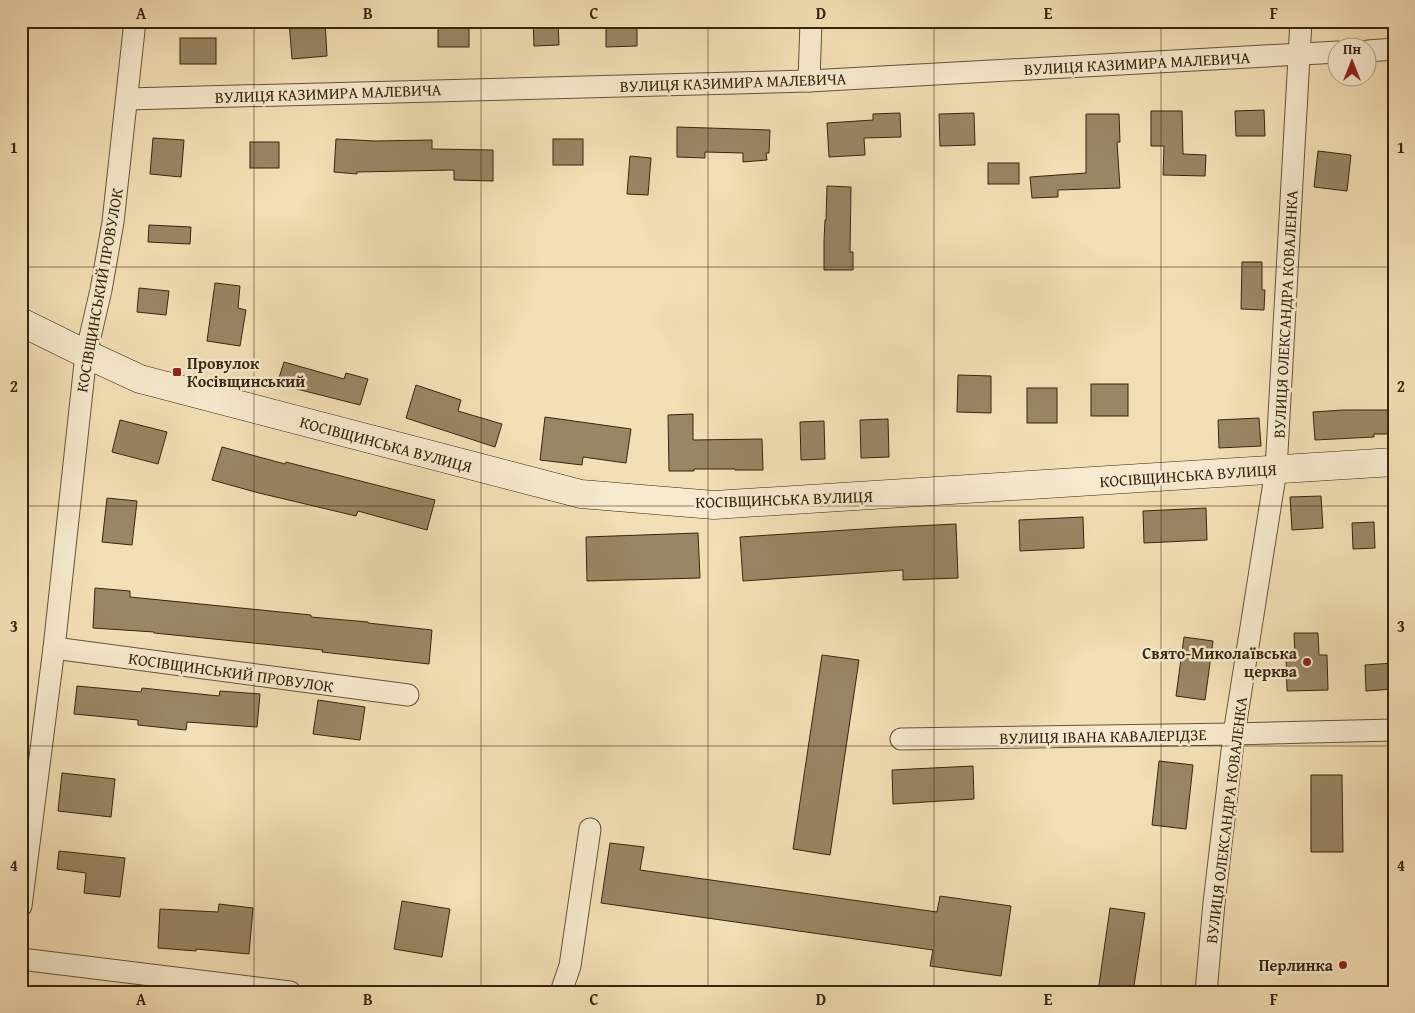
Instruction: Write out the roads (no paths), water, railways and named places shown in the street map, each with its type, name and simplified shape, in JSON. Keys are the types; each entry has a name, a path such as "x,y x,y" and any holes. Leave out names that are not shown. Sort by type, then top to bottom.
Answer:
{"street":[{"name":"КОСІВЩИНСЬКИЙ ПРОВУЛОК","path":"21,906 54,648 86,354 101,290 112,222 136,21"},
{"path":"809,81 811,21"},
{"name":"ВУЛИЦЯ ОЛЕКСАНДРА КОВАЛЕНКА","path":"1206,992 1234,734 1276,470 1301,21"},
{"path":"1378,50 1394,49"},
{"name":"ВУЛИЦЯ КАЗИМИРА МАЛЕВИЧА","path":"127,99 809,81 1328,53"},
{"name":"КОСІВЩИНСЬКА ВУЛИЦЯ","path":"21,322 140,379 581,494 714,505 1394,462"},
{"name":"КОСІВЩИНСЬКИЙ ПРОВУЛОК","path":"54,648 408,695"},
{"name":"ВУЛИЦЯ ІВАНА КАВАЛЕРІДЗЕ","path":"901,739 1394,730"},
{"path":"561,992 570,966 590,829"},
{"path":"21,959 290,992"}],"place":[{"name":"Провулок Косівщинський","path":"177,372"},
{"name":"Свято-Миколаївська церква","path":"1307,662"},
{"name":"Перлинка","path":"1343,965"}]}
